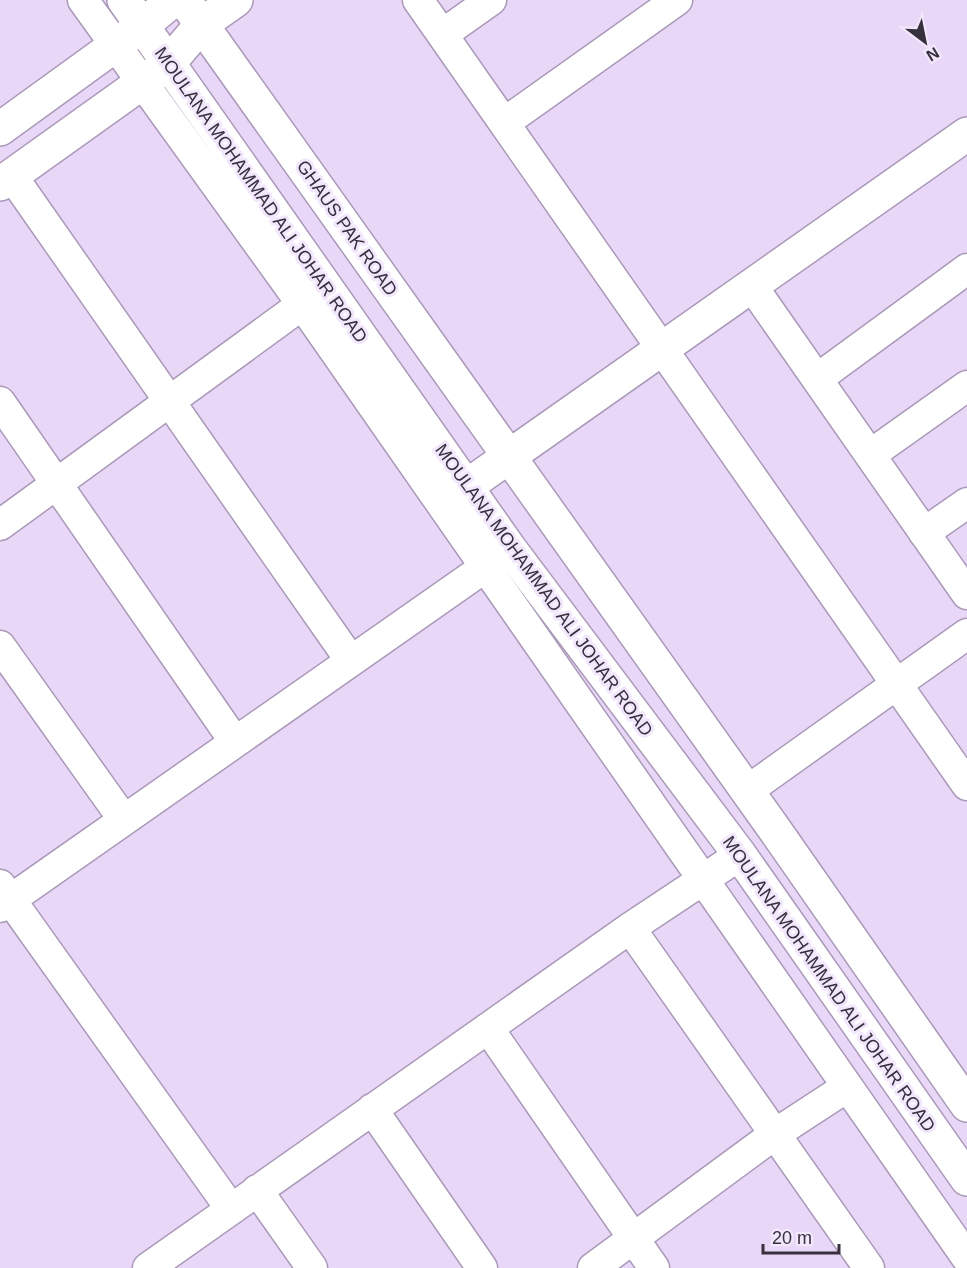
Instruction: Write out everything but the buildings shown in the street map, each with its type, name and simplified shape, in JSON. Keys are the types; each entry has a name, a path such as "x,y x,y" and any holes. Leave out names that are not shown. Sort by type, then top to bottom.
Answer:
{"main road":[{"path":"0,129 115,46 133,13 173,0"},
{"path":"6,180 168,64 193,12 236,0"},
{"name":"GHAUS PAK ROAD","path":"193,12 508,456"},
{"name":"MOULANA MOHAMMAD ALI JOHAR ROAD","path":"133,13 168,64 314,296 467,486 498,558 740,855 967,1179"},
{"path":"467,486 967,134"},
{"path":"508,456 967,1105"}],"street":[{"path":"83,0 141,84 314,296 498,558 702,880 967,1258"},
{"path":"418,0 967,785"},
{"path":"443,34 491,0"},
{"path":"504,123 676,0"},
{"path":"6,180 169,400 351,661"},
{"path":"817,379 967,269"},
{"path":"752,286 967,594"},
{"path":"0,525 314,296"},
{"path":"870,455 967,386"},
{"path":"0,402 235,742"},
{"path":"924,533 967,503"},
{"path":"231,1209 3,898 124,820 498,558"},
{"path":"747,791 967,634"},
{"path":"0,646 124,820"},
{"path":"148,1268 630,928 740,855"},
{"path":"630,928 869,1268"},
{"path":"488,1028 654,1268"},
{"path":"593,1268 775,1134 847,1087"},
{"path":"372,1109 482,1268"},
{"path":"257,1190 312,1268"}]}
